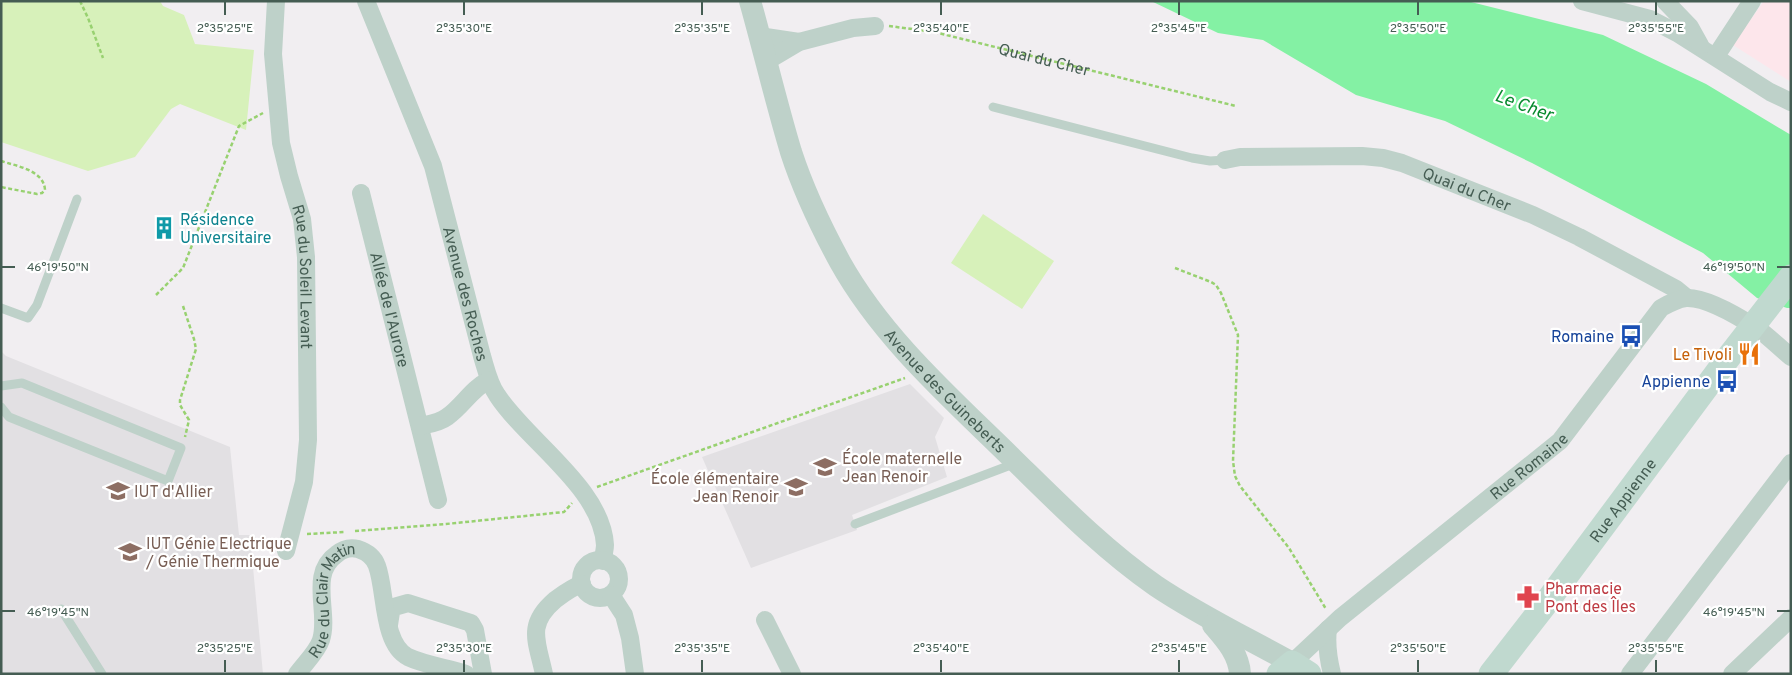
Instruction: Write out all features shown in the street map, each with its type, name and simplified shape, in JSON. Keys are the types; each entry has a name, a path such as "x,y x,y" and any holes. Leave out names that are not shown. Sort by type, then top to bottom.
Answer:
{"main road":[{"name":"Rue Appienne","path":"1491,674 1791,277"}],"street":[{"name":"Rue du Soleil Levant","path":"276,1 273,54 281,143 302,219 306,257 308,440 304,482 289,543"},
{"name":"Avenue des Roches","path":"366,1 433,166 489,380 496,394 509,411 583,491 602,529 605,546 603,561"},
{"name":"Avenue des Guineberts","path":"750,1 792,153 819,220 840,263 866,303 923,372 1113,552 1156,585 1293,670"},
{"path":"1582,1 1622,6 1650,19 1708,52 1770,92 1791,102"},
{"path":"1665,1 1690,27 1708,52"},
{"path":"1708,52 1752,1"},
{"path":"767,61 799,42 853,28 875,26"},
{"path":"760,36 799,42"},
{"name":"Quai du Cher","path":"1225,160 1240,157 1362,156 1383,158 1402,163 1491,197 1572,233 1676,289 1687,298"},
{"name":"Allée de l'Aurore","path":"361,193 438,500"},
{"path":"1687,298 1759,319 1791,357"},
{"name":"Rue Romaine","path":"1293,670 1331,626 1560,441 1661,308 1687,298"},
{"path":"420,426 438,422 448,417 473,390 489,380"},
{"path":"1630,674 1791,463"},
{"name":"Rue du Clair Matin","path":"297,674 317,648 321,639 323,630 320,597 323,572 332,557 342,550 349,548 356,548 369,553 377,564 393,642 400,651 408,657 466,674"},
{"path":"603,561 614,566 618,572 618,584 611,594 606,597 594,597 584,590 582,584 583,572 586,566 591,563 603,561"},
{"path":"544,674 535,636 540,616 544,609 582,584"},
{"path":"383,586 392,595 408,603 471,623 475,630 483,674"},
{"path":"611,594 624,615 630,638 635,674"},
{"path":"390,624 391,612 394,607 408,603"},
{"path":"1204,615 1229,643 1236,658 1240,674"},
{"path":"1732,674 1791,618"},
{"path":"765,620 792,674"},
{"path":"1331,626 1328,656 1332,674"}],"lane":[{"path":"993,107 1192,158 1210,161 1225,160"},
{"path":"1,308 28,318 37,305 78,199"},
{"path":"1,386 22,383 181,448 168,481 10,417 1,407"},
{"path":"855,524 1017,463"},
{"path":"61,609 102,674"}],"path":[{"path":"80,1 103,58"},
{"name":"Quai du Cher","path":"875,26 934,32 1236,106"},
{"path":"156,295 183,268 239,126 278,106"},
{"path":"1,162 39,176 43,181 45,190 42,194 38,194 1,187"},
{"path":"1175,268 1211,282 1221,293 1238,335 1233,461 1235,476 1240,486 1289,548 1331,626"},
{"path":"181,448 189,420 180,405 180,400 196,349 183,306"},
{"path":"353,531 564,512 583,491 907,377"},
{"path":"289,543 345,532"}],"shaded area":[{"path":"1,1 160,1 163,6 184,15 195,44 254,50 246,130 180,104 171,109 135,157 88,171 1,142"},
{"path":"1764,1 1791,1 1791,82 1733,45"},
{"path":"983,214 1054,261 1022,309 951,263"},
{"name":"IUT d'Allier","path":"1,351 6,356 230,447 239,535 250,535 263,674 1,674"},
{"name":"École maternelle Jean Renoir","path":"910,384 944,418 935,437 947,477 852,515 857,530 751,568 702,457"}],"water":[{"name":"Le Cher","path":"1151,1 1467,1 1603,35 1706,84 1791,135 1791,308 1757,298 1703,253 1532,163 1445,121 1356,95 1263,40 1218,33"}],"place":[{"name":"Résidence Universitaire","path":"164,228"},
{"name":"Romaine","path":"1631,336"},
{"name":"Le Tivoli","path":"1749,354"},
{"name":"Appienne","path":"1727,381"},
{"name":"École maternelle Jean Renoir","path":"825,467"},
{"name":"École élémentaire Jean Renoir","path":"796,487"},
{"name":"IUT d'Allier","path":"118,491"},
{"name":"IUT Génie Electrique / Génie Thermique","path":"130,552"},
{"name":"Pharmacie Pont des Îles","path":"1528,597"}]}
